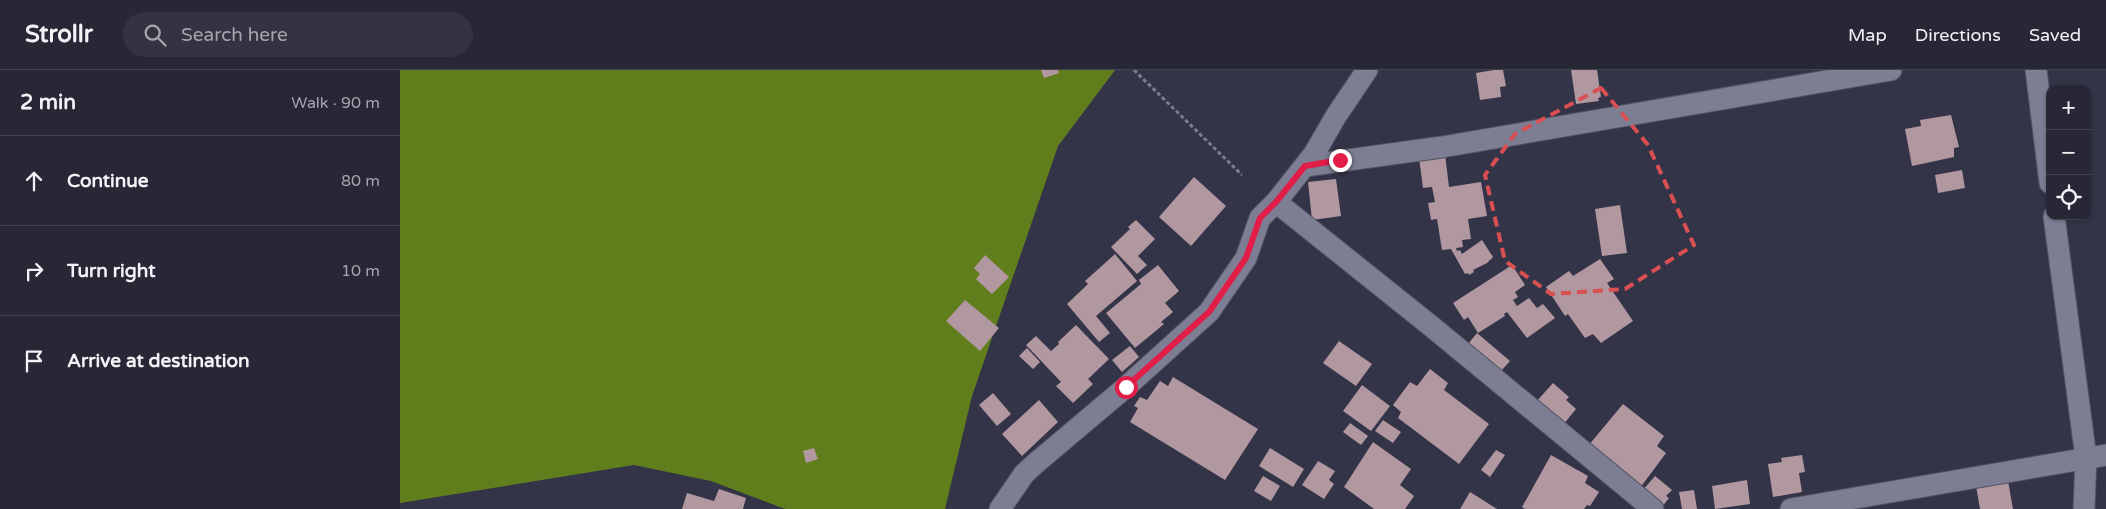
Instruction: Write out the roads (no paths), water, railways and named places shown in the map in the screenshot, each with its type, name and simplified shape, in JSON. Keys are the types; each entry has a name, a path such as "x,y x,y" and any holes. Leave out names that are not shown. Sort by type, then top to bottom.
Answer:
{"street":[{"path":"1000,509 1030,469 1126,387 1209,312 1246,258 1260,218 1276,202 1305,166 1367,70"},
{"path":"1305,166 1442,148 1891,70"},
{"path":"2036,70 2049,175"},
{"path":"1276,202 1431,326 1653,509"},
{"path":"2055,220 2096,457 2084,509"},
{"path":"1791,509 2096,457"}]}
